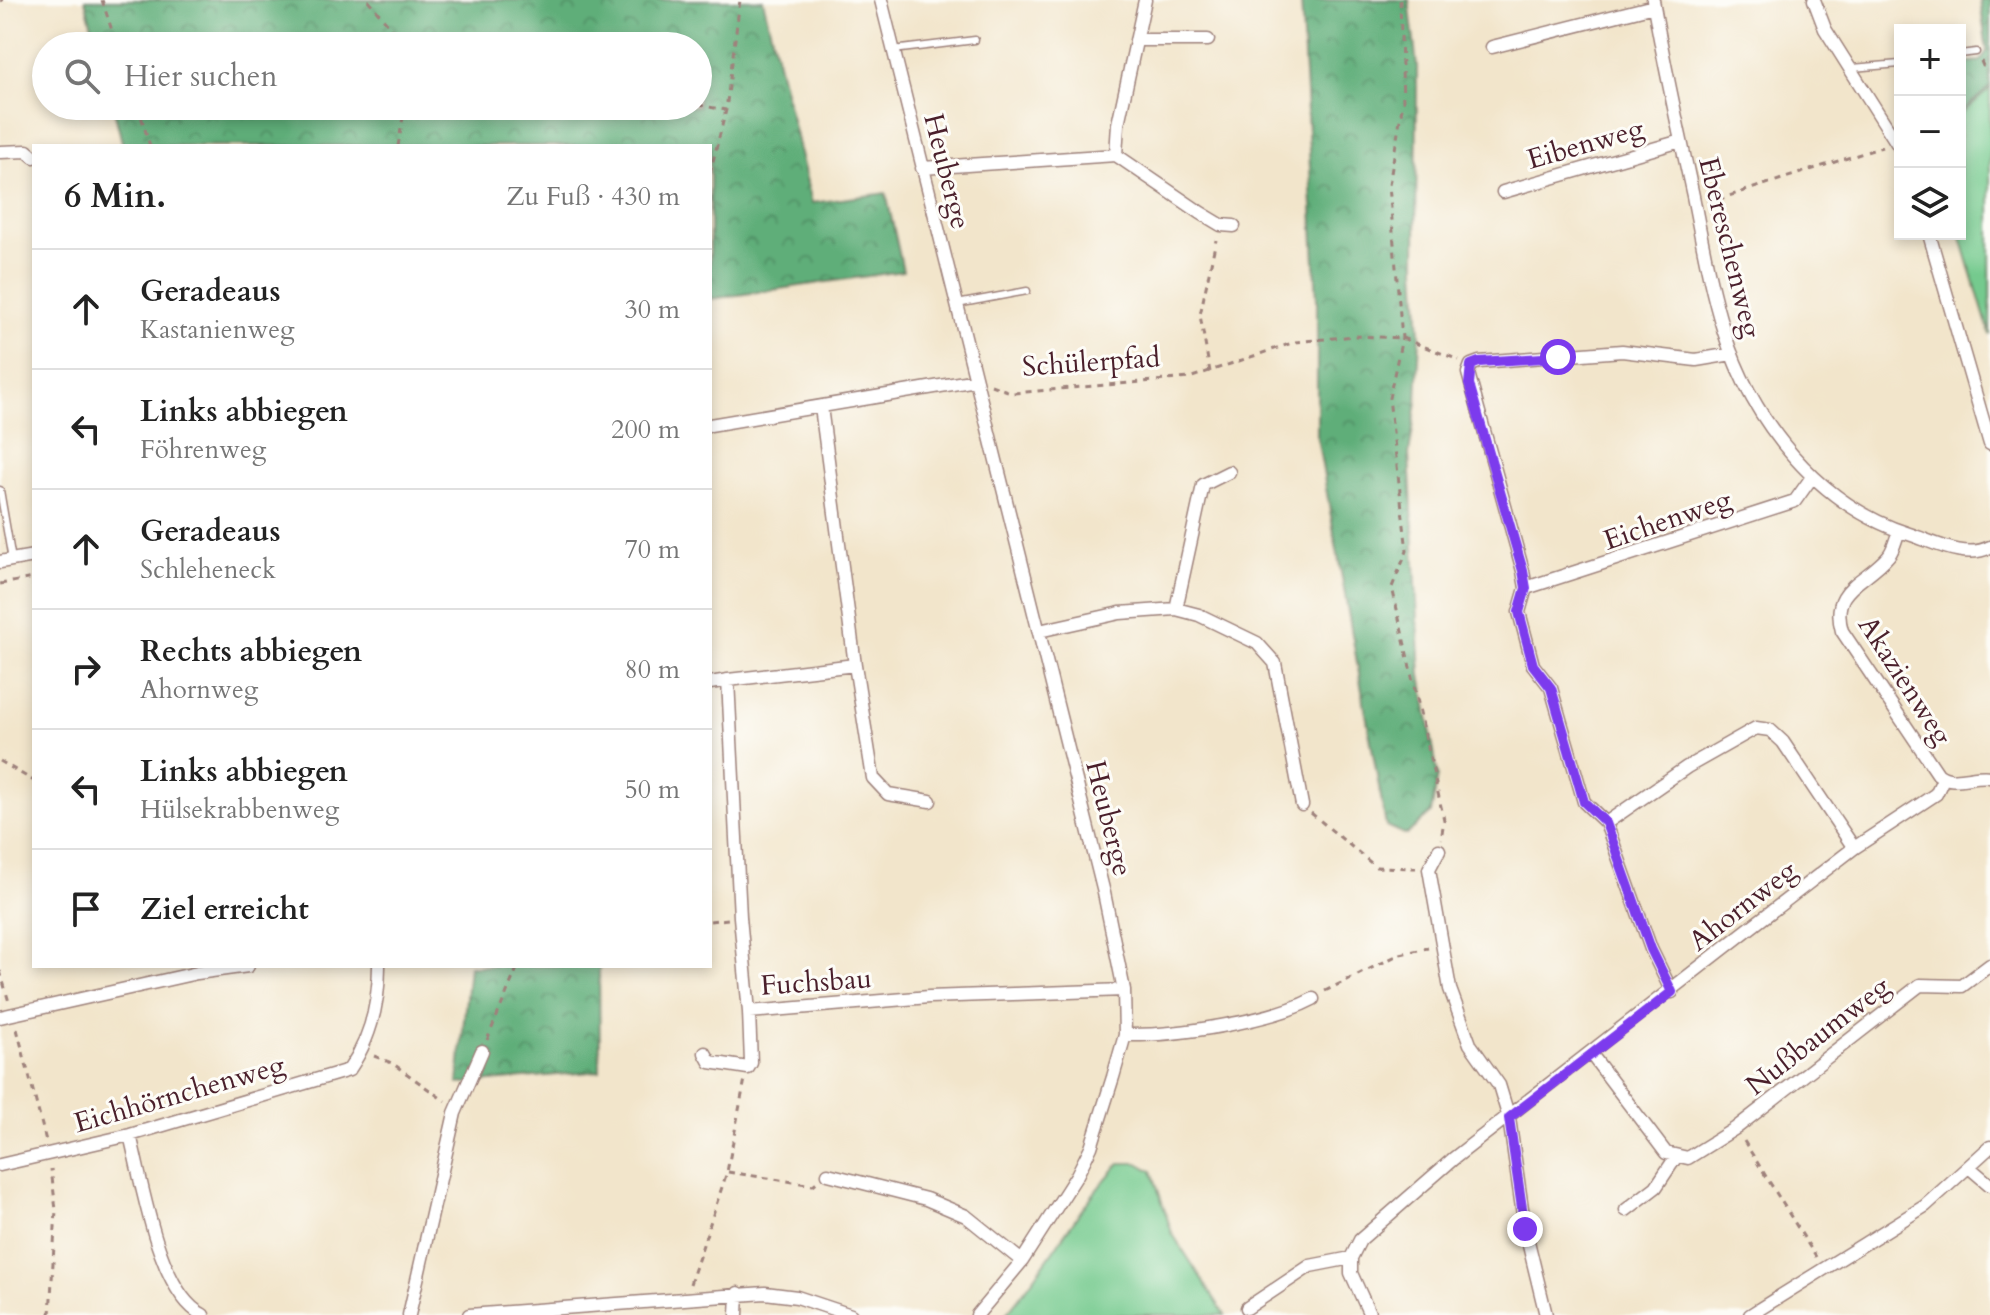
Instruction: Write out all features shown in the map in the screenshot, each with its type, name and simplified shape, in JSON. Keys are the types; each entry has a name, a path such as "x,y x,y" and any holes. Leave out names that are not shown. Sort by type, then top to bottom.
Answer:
{"street":[{"name":"Heuberge","path":"881,0 1104,893 1124,990 1125,1035 1091,1147 1022,1261 977,1315"},
{"path":"1116,155 1118,124 1145,0"},
{"path":"1814,0 1825,29 1894,137"},
{"path":"1492,47 1653,3"},
{"name":"Ebereschenweg","path":"1653,3 1714,297 1732,354 1762,411 1812,477 1849,506 1899,531 1971,553 1990,547"},
{"path":"1136,40 1208,40"},
{"name":"Eibenweg","path":"1503,192 1681,141"},
{"path":"0,152 27,151 32,155"},
{"path":"922,168 1116,155 1227,226"},
{"path":"1931,240 1990,444"},
{"path":"1672,992 1651,949 1606,823 1584,802 1551,688 1533,665 1519,612 1526,588 1469,384 1471,365 1622,351 1696,360 1732,354"},
{"path":"712,425 976,380"},
{"path":"821,407 873,778 888,794 930,801"},
{"path":"1176,609 1203,485 1229,472"},
{"name":"Eichenweg","path":"1526,588 1795,501 1812,477"},
{"name":"Akazienweg","path":"1899,531 1890,554 1854,584 1837,613 1842,631 1943,779 1978,775 1990,777"},
{"path":"6,561 32,556"},
{"path":"1039,631 1120,613 1176,609 1199,615 1267,651 1275,663 1302,805"},
{"path":"712,683 855,665"},
{"name":"Fuchsbau","path":"728,680 749,1012 929,997 1124,990"},
{"path":"1606,823 1687,767 1756,728 1770,730 1783,742 1854,848"},
{"name":"Ahornweg","path":"1351,1258 1360,1240 1453,1159 1854,848 1936,794 1943,779"},
{"path":"1439,850 1429,869 1450,989 1470,1044 1499,1085 1509,1118 1525,1229 1546,1315"},
{"name":"Nußbaumweg","path":"1676,1157 1698,1155 1920,985 1962,986 1990,965"},
{"path":"0,1017 197,973 233,968"},
{"path":"362,1051 379,991 379,968"},
{"path":"1125,1035 1157,1035 1292,1010 1313,999"},
{"path":"705,1053 710,1062 748,1068 751,1063 749,1012"},
{"name":"Eichhörnchenweg","path":"0,1165 130,1135 349,1070 362,1051"},
{"path":"409,1315 455,1113 482,1051"},
{"path":"1591,1054 1666,1153 1676,1157 1656,1187 1626,1210"},
{"path":"130,1135 162,1257 181,1297 198,1314"},
{"path":"1750,1315 1925,1206 1990,1147"},
{"path":"1970,1168 1990,1185"},
{"path":"828,1174 926,1199 966,1216 1022,1261"},
{"path":"1247,1308 1310,1266 1351,1258 1351,1273 1370,1315"},
{"path":"737,1315 738,1293"},
{"path":"469,1315 738,1293 797,1297 851,1315"}],"lane":[{"path":"893,50 975,40"},
{"path":"1966,53 1976,52"},
{"path":"1849,68 1894,64"},
{"path":"957,304 1027,291"},
{"path":"0,490 6,561"}],"path":[{"path":"102,0 112,32"},
{"path":"368,0 394,32"},
{"path":"712,165 726,110 740,0"},
{"path":"1400,0 1403,102 1389,185 1402,338 1389,398 1407,551 1392,587 1444,820 1439,850"},
{"path":"712,108 726,110"},
{"path":"142,120 149,144"},
{"path":"398,144 403,120"},
{"path":"1695,207 1894,147"},
{"path":"1210,372 1200,315 1227,226"},
{"name":"Schülerpfad","path":"976,380 1013,393 1189,378 1295,342 1354,336 1402,338 1471,365"},
{"path":"0,584 32,578"},
{"path":"0,761 32,780"},
{"path":"1302,805 1376,867 1429,869"},
{"path":"1313,999 1336,983 1400,954 1443,944"},
{"path":"482,1051 517,968"},
{"path":"362,1051 392,1063 441,1096 455,1113"},
{"path":"686,1299 727,1172 748,1068"},
{"path":"1736,1128 1824,1270"},
{"path":"727,1172 813,1185 828,1174"}],"green space":[{"path":"85,0 763,0 812,203 886,193 903,271 712,299 712,144 122,144 116,120 712,120 712,32 93,32"},
{"path":"1301,0 1409,0 1417,66 1416,267 1420,334 1417,402 1409,454 1421,675 1438,776 1431,813 1406,835 1386,826 1317,437 1317,300"},
{"path":"1980,0 1990,0 1990,87 1966,108 1966,62 1981,61 1987,51"},
{"path":"1990,89 1990,335 1962,240 1966,240 1966,110"},
{"path":"469,968 599,968 600,1071 458,1084"},
{"path":"1120,1163 1138,1163 1152,1171 1172,1233 1225,1315 1005,1315 1089,1199"}],"route":[{"path":"1525,1229 1509,1118 1672,992 1651,949 1606,823 1584,802 1551,688 1543,673 1533,665 1519,612 1526,588 1523,571 1469,384 1471,365 1479,362 1558,357"}]}
